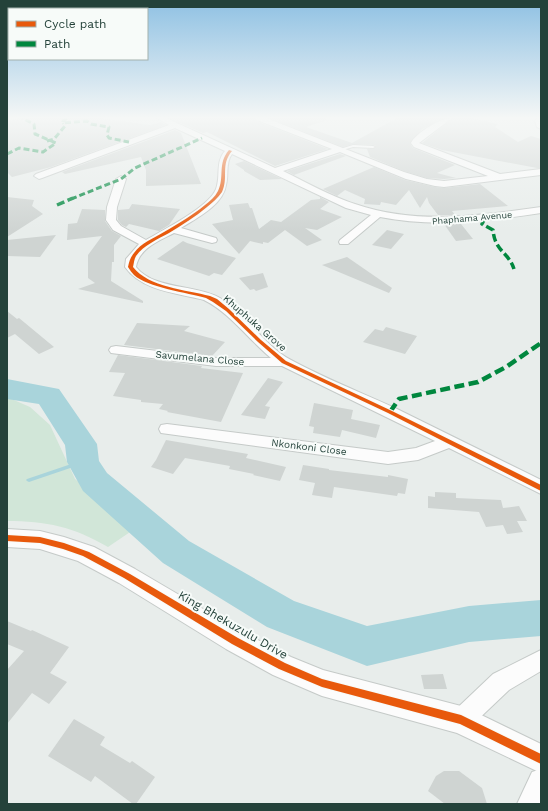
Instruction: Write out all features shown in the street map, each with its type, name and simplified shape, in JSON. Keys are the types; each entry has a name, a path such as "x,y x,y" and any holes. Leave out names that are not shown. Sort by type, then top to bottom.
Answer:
{"street":[{"path":"39,176 93,156"},
{"name":"Khuphuka Grove","path":"226,156 224,159 220,192 209,204 173,229 146,244 132,258 130,268 135,274 151,283 198,294 218,302 269,350 284,362 450,442 541,488"},
{"name":"Phaphama Avenue","path":"241,156 350,206 377,215 407,220 443,222 541,210"},
{"path":"275,171 321,156"},
{"path":"355,156 411,177 436,184 541,172"},
{"path":"444,156 498,177"},
{"path":"121,179 112,207 111,220 117,228 146,244"},
{"path":"344,242 377,215"},
{"path":"173,229 212,240"},
{"name":"Savumelana Close","path":"116,350 216,362 284,362"},
{"name":"Nkonkoni Close","path":"167,429 388,458 418,454 450,442"},
{"name":"King Bhekuzulu Drive","path":"7,538 40,540 64,546 86,554 127,576 235,641 282,666 322,683 461,720 541,759"},
{"path":"461,720 502,682 541,660"},
{"path":"530,804 541,781"}],"green space":[{"path":"7,397 30,407 50,425 75,479 136,528 108,547 83,534 59,526 34,522 7,521"}],"building":[{"path":"7,156 82,156 51,167 12,177 7,172"},
{"path":"105,156 190,156 201,184 146,186 146,170 141,157 65,174 62,172"},
{"path":"255,156 307,156 275,166"},
{"path":"334,156 346,156 294,175 287,171"},
{"path":"370,156 432,156 455,165 437,173 456,178 427,178 404,171"},
{"path":"473,156 541,156 541,168"},
{"path":"244,161 282,179 260,180 235,164"},
{"path":"374,167 405,180 435,187 444,188 480,184 508,206 452,211 455,215 438,215 429,203 427,197 420,208 409,190 396,205 381,202 380,205 364,204 365,199 345,190 337,196 323,189"},
{"path":"7,197 34,200 32,206 43,214 7,237"},
{"path":"320,197 329,202 320,209 342,217 317,230 305,228 322,240 307,246 285,230 268,243 263,242 263,244 250,241 239,254 212,224 233,220 229,205 248,203 250,208 252,208 259,229 271,220 281,222 311,200 320,199"},
{"path":"132,204 180,209 169,225 159,231 129,224 126,227 122,225 118,220 118,210 129,209"},
{"path":"82,209 105,210 105,221 112,231 121,236 114,245 114,262 112,262 111,281 143,301 143,303 78,289 95,283 88,278 88,255 102,236 67,240 68,224 77,223"},
{"path":"444,224 461,224 473,239 456,241"},
{"path":"387,230 404,234 391,249 372,245"},
{"path":"56,235 40,257 7,256 7,240"},
{"path":"183,241 236,258 222,275 214,273 209,276 157,259"},
{"path":"347,257 392,288 389,293 322,265"},
{"path":"263,273 268,287 256,291 254,289 250,290 239,278"},
{"path":"7,311 17,319 19,318 54,347 39,354 15,334 7,338"},
{"path":"137,323 190,326 184,331 225,342 212,356 124,345"},
{"path":"386,327 417,336 405,354 363,342 375,329 383,331"},
{"path":"118,355 243,373 221,422 167,412 168,411 159,409 163,404 141,402 141,400 113,396 125,373 109,372"},
{"path":"268,378 283,382 265,406 270,407 265,419 241,415"},
{"path":"314,403 353,410 351,419 380,425 376,438 342,430 340,437 313,433 314,427 309,426"},
{"path":"166,440 248,454 246,458 286,467 280,481 229,469 230,466 185,458 173,474 151,467"},
{"path":"303,465 329,470 388,477 388,475 408,479 405,494 398,493 397,496 334,487 332,498 312,495 315,483 299,480"},
{"path":"435,492 456,493 456,498 501,500 503,508 519,506 527,521 517,521 523,532 507,534 503,525 486,527 479,512 428,508 428,496 435,497"},
{"path":"7,621 31,631 32,630 69,647 50,673 67,682 49,704 32,693 7,724 7,670 24,651 7,644"},
{"path":"443,674 447,689 424,689 421,675"},
{"path":"74,719 105,737 100,745 130,763 132,761 155,777 136,804 133,804 95,776 91,782 48,756"},
{"path":"444,771 459,771 482,788 487,804 445,804 428,791 436,776"}],"waterway":[{"path":"7,388 14,391 49,396 81,444 83,462 95,482 176,552 281,614 367,646 469,624 541,618"},
{"path":"29,480 83,462"}],"marked path":[{"path":"57,205 121,179 135,168 162,156"},
{"path":"485,218 482,224 493,230 494,239 498,248 509,257 514,269"},
{"path":"390,412 399,399 478,382 506,367 541,343"}],"cycle path":[{"path":"226,156 223,165 222,186 217,195 196,214 149,242 139,250 132,259 131,267 136,274 146,280 160,285 215,300 228,310 259,341 284,362 390,412 541,488"},
{"path":"7,538 40,540 64,546 86,554 127,576 235,641 282,666 322,683 461,720 541,759"}]}
